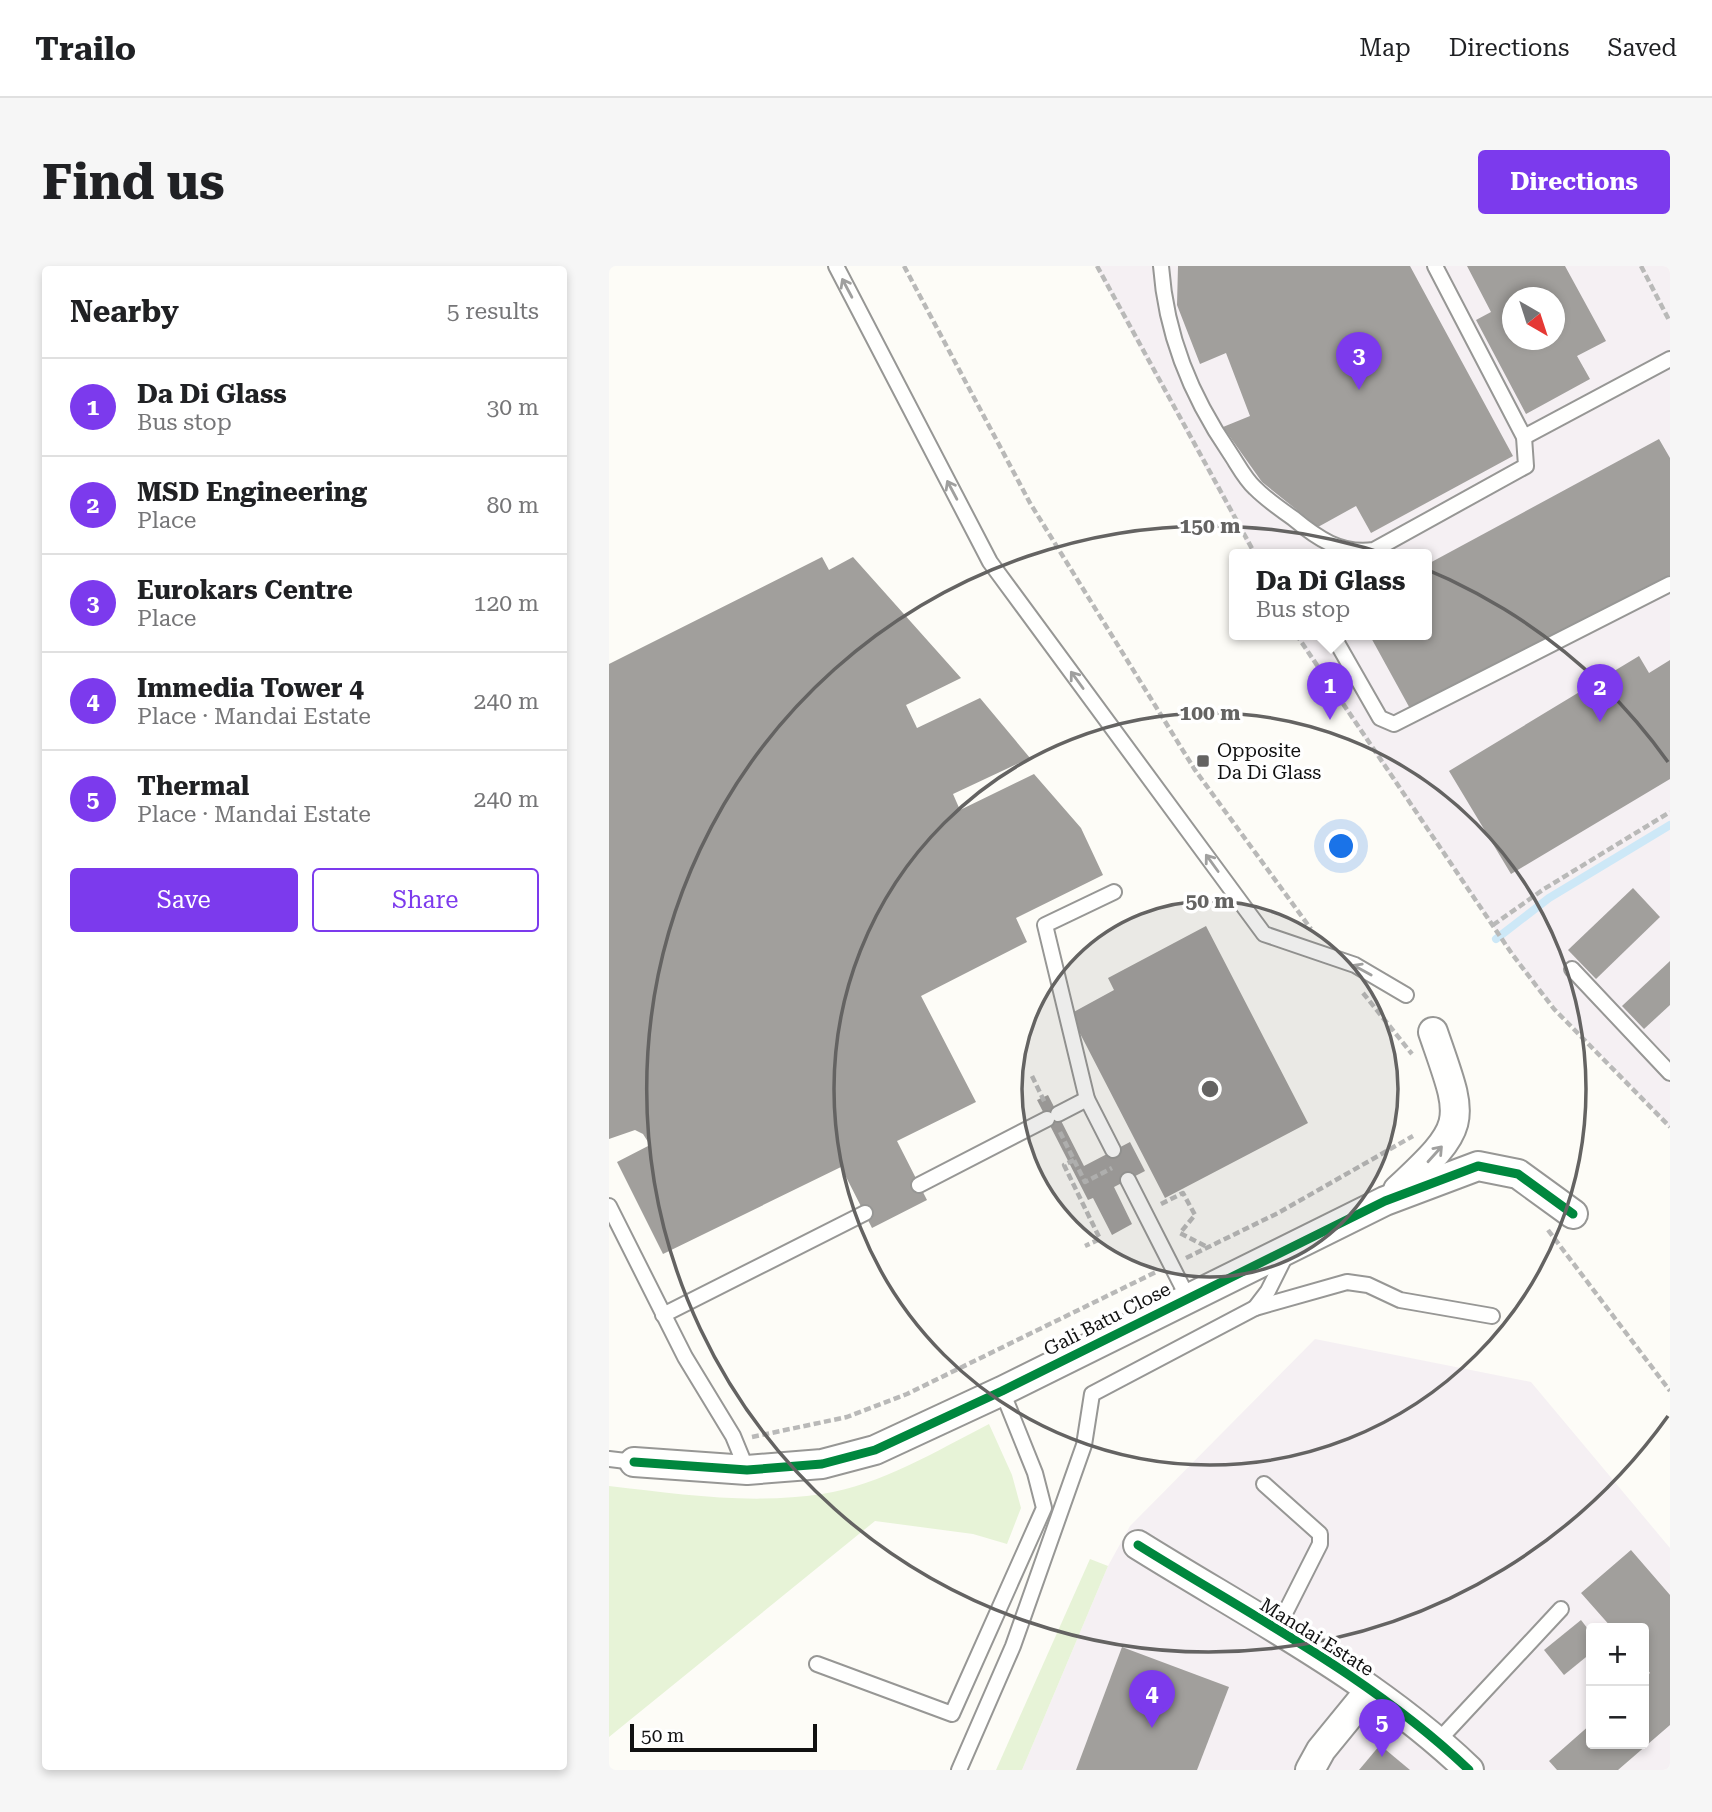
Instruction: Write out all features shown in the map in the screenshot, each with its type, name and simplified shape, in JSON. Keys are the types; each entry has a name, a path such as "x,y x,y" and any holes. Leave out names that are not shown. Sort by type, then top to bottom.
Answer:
{"street":[{"name":"Gali Batu Close","path":"1385,1201 1438,1152 1454,1127 1457,1100 1433,1032"},
{"name":"Gali Batu Close","path":"621,1460 747,1470 822,1464 875,1450 1002,1391 1385,1201 1478,1166 1518,1174 1573,1214"},
{"name":"Mandai Estate","path":"1137,1545 1370,1690 1438,1741 1469,1770"},
{"name":"Mandai Estate","path":"1310,1770 1321,1750 1370,1690"}],"lane":[{"path":"836,266 990,562 1264,934 1355,965 1406,995"},
{"path":"1161,266 1164,303 1184,374 1209,423 1254,488 1310,532 1339,549"},
{"path":"1376,549 1526,466 1524,437 1435,266"},
{"path":"1524,437 1670,359"},
{"path":"1335,640 1380,718 1394,724 1670,584"},
{"path":"1113,1150 1087,1099 1045,925 1114,892"},
{"path":"1572,969 1670,1073"},
{"path":"919,1185 1087,1099"},
{"path":"1128,1180 1188,1298"},
{"path":"609,1206 663,1315 733,1436 747,1470"},
{"path":"663,1315 865,1213"},
{"path":"1255,1308 1268,1291 1289,1247"},
{"path":"959,1770 1013,1646 1084,1444 1092,1394 1255,1308 1347,1282 1368,1285 1400,1300 1492,1315"},
{"path":"817,1664 952,1714 1044,1508 1035,1473 1002,1391"},
{"path":"1264,1485 1320,1534 1320,1544 1276,1631"},
{"path":"1438,1741 1561,1609"}],"path":[{"path":"904,266 1030,503 1195,770 1332,957 1416,1060"},
{"path":"1097,266 1252,549"},
{"path":"1641,266 1670,322"},
{"path":"1300,640 1493,925 1554,1009 1670,1127"},
{"path":"1493,925 1543,889 1670,812"},
{"path":"733,1436 758,1438 847,1417 907,1394 1207,1247 1359,1169 1416,1134"},
{"path":"1074,1160 1064,1165 1100,1238 1085,1246"},
{"path":"1195,1215 1180,1233 1207,1247"},
{"path":"1541,1221 1670,1391"}],"shaded area":[{"path":"1095,266 1670,266 1670,1128 1532,983 1299,640 1432,640 1432,549 1249,549"},
{"path":"1315,1339 1531,1382 1670,1548 1670,1770 1022,1770 1108,1566 1130,1526"}],"green space":[{"path":"989,1424 1012,1475 1021,1508 1007,1544 973,1534 875,1521 609,1737 609,1486 741,1498 768,1499 822,1494 844,1490 887,1475"},
{"path":"1090,1559 1108,1566 1022,1770 996,1770"}],"building":[{"path":"1178,266 1410,266 1513,456 1371,533 1356,506 1318,527 1262,482 1223,427 1250,416 1226,353 1200,364 1177,305"},
{"path":"1467,266 1565,266 1606,341 1577,356 1590,379 1526,414 1476,320 1491,312"},
{"path":"1659,439 1670,458 1670,575 1413,714 1372,640 1432,640 1432,562"},
{"path":"822,557 829,570 853,557 961,678 906,705 917,728 980,698 1030,758 953,794 960,810 1034,774 1081,828 1103,875 1016,918 1027,942 921,996 976,1102 897,1141 927,1200 872,1228 841,1167 663,1254 617,1162 650,1145 643,1134 635,1130 609,1139 609,664"},
{"path":"1639,656 1649,673 1670,660 1670,779 1511,874 1449,771"},
{"path":"1633,888 1660,917 1596,979 1568,950"},
{"path":"1206,926 1308,1123 1165,1198 1070,1014 1114,990 1108,978"},
{"path":"1670,961 1670,1005 1644,1029 1622,1006"},
{"path":"1048,1095 1084,1166 1130,1142 1145,1171 1114,1187 1132,1224 1112,1235 1093,1198 1088,1200 1037,1100"},
{"path":"1631,1550 1670,1595 1670,1725 1649,1743 1649,1623 1608,1623 1581,1593"},
{"path":"1581,1620 1586,1626 1586,1657 1564,1675 1544,1650"},
{"path":"1122,1647 1229,1687 1197,1770 1076,1770"},
{"path":"1586,1728 1586,1749 1642,1749 1618,1770 1557,1770 1549,1761"},
{"path":"1380,1745 1410,1770 1359,1770"}],"waterway":[{"path":"1496,939 1549,898 1670,825"}],"cycle path":[{"path":"634,1462 747,1470 822,1464 875,1450 1002,1391 1385,1201 1478,1166 1518,1174 1573,1214"},
{"path":"1138,1545 1352,1677 1393,1706 1469,1770"}],"place":[{"name":"Eurokars Centre","path":"1359,390"},
{"name":"Da Di Glass","path":"1330,720"},
{"name":"MSD Engineering","path":"1600,722"},
{"name":"Opposite Da Di Glass","path":"1203,761"},
{"name":"Immedia Tower 4","path":"1152,1728"},
{"name":"Thermal","path":"1382,1757"}]}
